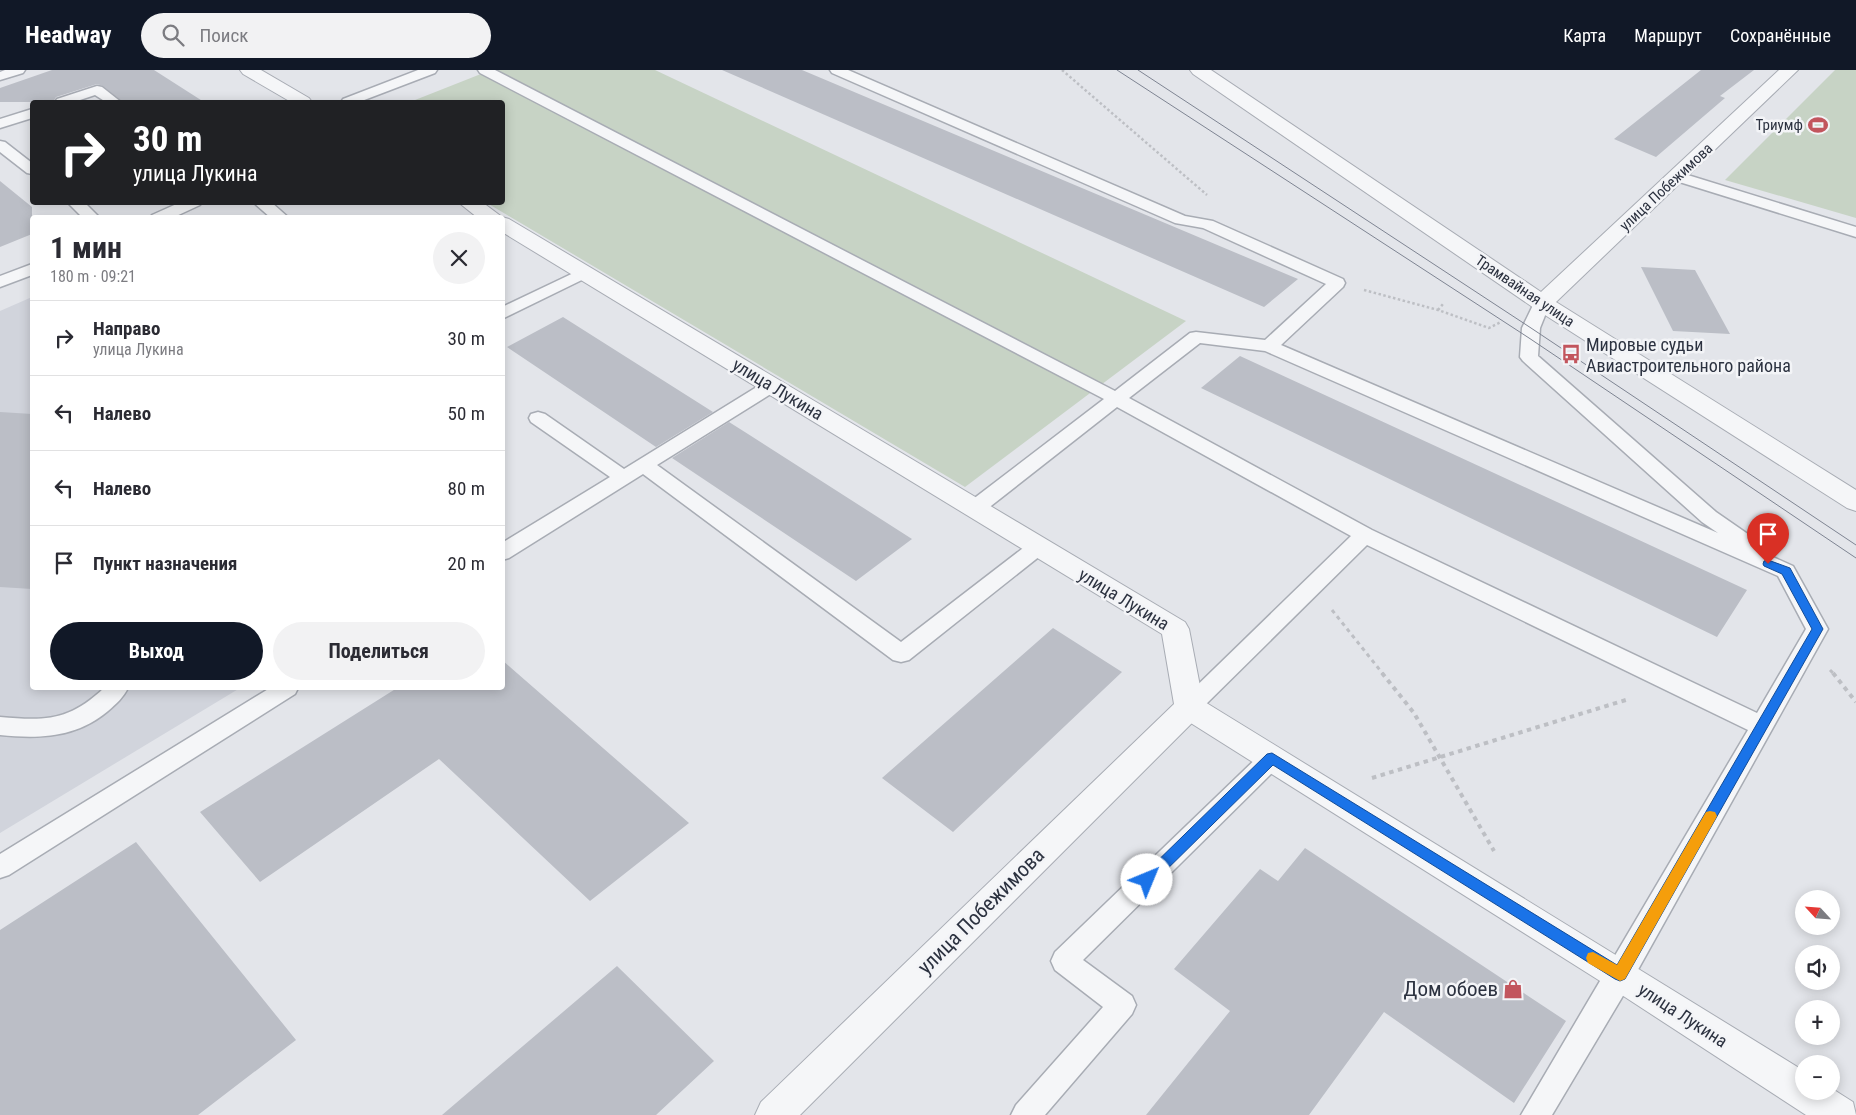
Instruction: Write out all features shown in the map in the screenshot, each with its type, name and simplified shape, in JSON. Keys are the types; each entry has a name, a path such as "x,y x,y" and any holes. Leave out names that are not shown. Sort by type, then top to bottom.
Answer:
{"street":[{"path":"249,70 300,100"},
{"name":"Трамвайная улица","path":"1199,70 1542,304 1856,502"},
{"name":"улица Побежимова","path":"1542,304 1678,177 1788,70"},
{"path":"473,205 488,215"},
{"name":"улица Лукина","path":"505,225 1175,629 1189,707 1620,974 1840,1115"},
{"name":"улица Побежимова","path":"774,1115 1189,707"}],"lane":[{"path":"0,76 18,70"},
{"path":"353,100 430,70"},
{"path":"485,70 1117,399 1365,535 1762,726"},
{"path":"837,70 1181,220 1207,224 1337,283 1268,346"},
{"path":"68,100 97,90 111,100"},
{"path":"0,124 30,114"},
{"path":"0,145 30,168"},
{"path":"1678,177 1856,232"},
{"path":"78,205 89,215"},
{"path":"165,215 188,205"},
{"path":"264,205 278,215"},
{"path":"0,282 30,270"},
{"path":"505,312 584,272"},
{"path":"1536,1115 1620,974 1818,629 1786,571 1709,517 1529,357 1531,328 1542,304"},
{"path":"975,508 1196,337 1268,346 1786,571"},
{"path":"505,551 772,386"},
{"path":"538,418 624,478"},
{"path":"644,465 901,654 1038,547"},
{"path":"1189,707 1365,535"},
{"path":"0,726 50,728 69,724 94,710 115,690"},
{"path":"0,867 284,690"},
{"path":"1026,1115 1122,1005 1064,961 1272,758"}],"path":[{"path":"1062,70 1209,196"},
{"path":"1337,283 1438,310 1489,328 1542,304"},
{"path":"1438,310 1443,304"},
{"path":"1313,586 1414,713 1495,852"},
{"path":"1327,792 1675,684"}],"shaded area":[{"path":"30,298 30,690 237,690 0,833 0,311"}],"green space":[{"path":"491,70 655,70 1186,321 965,487 490,205 505,205 505,100 415,100"},
{"name":"Триумф","path":"1835,70 1856,70 1856,218 1725,180"}],"building":[{"path":"52,70 154,70 201,100 120,100 103,86 97,84 56,97 54,100 0,102 0,88"},
{"path":"722,70 802,70 1298,279 1264,307"},
{"path":"1701,70 1754,70 1720,96 1725,98 1656,157 1614,139"},
{"path":"0,181 32,207 32,215 30,215 30,235 0,247"},
{"path":"1641,267 1695,270 1730,334 1673,331"},
{"path":"563,317 713,412 656,447 507,347"},
{"path":"1240,356 1747,590 1717,637 1201,388"},
{"path":"0,412 30,414 30,589 0,587"},
{"path":"729,422 912,539 856,581 672,458"},
{"path":"1053,628 1122,672 953,832 882,778"},
{"path":"505,663 689,823 590,901 439,759 260,882 200,812 394,690 505,690"},
{"path":"136,842 296,1040 198,1115 0,1115 0,930"},
{"path":"1305,848 1566,1021 1514,1103 1384,1012 1309,1115 1146,1115 1230,1011 1174,969 1260,869 1278,881"},
{"path":"617,966 714,1061 656,1115 442,1115"}],"tram line":[{"path":"1117,70 1529,338 1856,558"},
{"path":"1138,70 1531,328 1856,545"}],"slow traffic":[{"path":"1593,958 1620,974 1710,816"}],"place":[{"name":"Триумф","path":"1818,125"},
{"name":"Мировые судьи Авиастроительного района","path":"1571,354"},
{"name":"Дом обоев","path":"1513,989"}],"route":[{"path":"1147,880 1272,758 1620,974 1818,629 1786,571 1768,564"}]}
